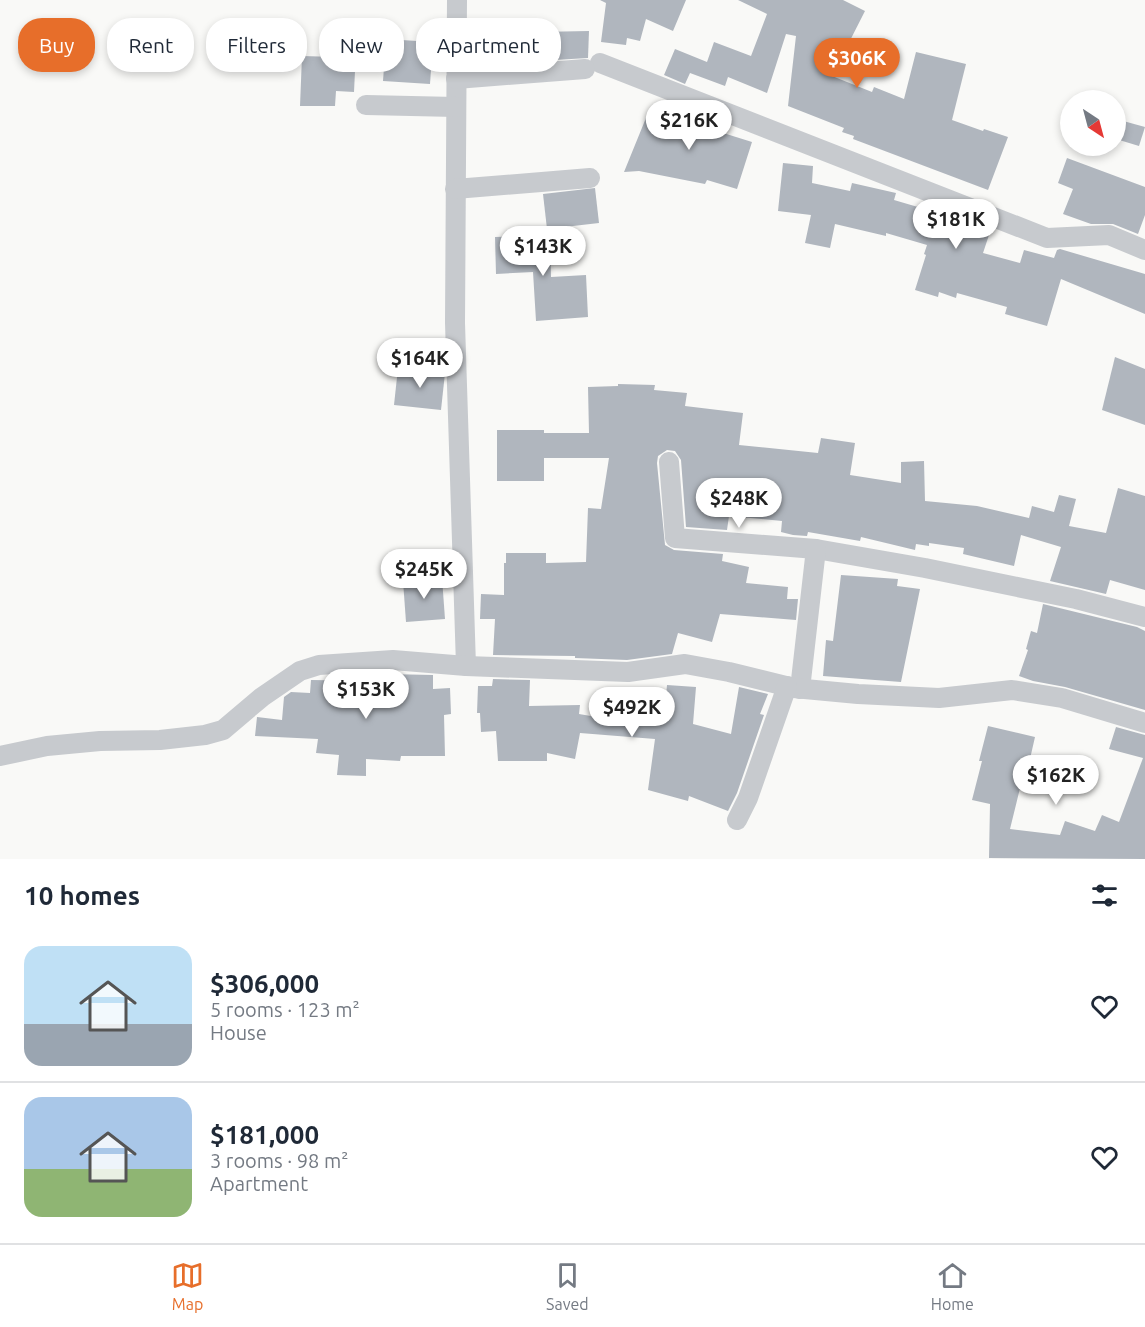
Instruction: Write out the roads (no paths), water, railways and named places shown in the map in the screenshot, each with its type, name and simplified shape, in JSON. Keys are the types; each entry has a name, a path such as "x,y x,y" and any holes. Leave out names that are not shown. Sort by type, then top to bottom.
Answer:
{"street":[{"path":"457,0 455,323 466,666"},
{"path":"456,79 592,66 1047,238 1109,235 1145,250"},
{"path":"366,105 456,107"},
{"path":"455,189 590,178"},
{"path":"669,462 675,538 816,549 925,568 1076,599 1145,617"},
{"path":"737,820 794,688 816,549"},
{"path":"0,756 47,746 100,741 160,740 205,735 223,730 262,697 300,671 320,665 393,660 466,666 628,672 685,664 794,688 939,698 1012,690 1062,698 1145,723"}]}
